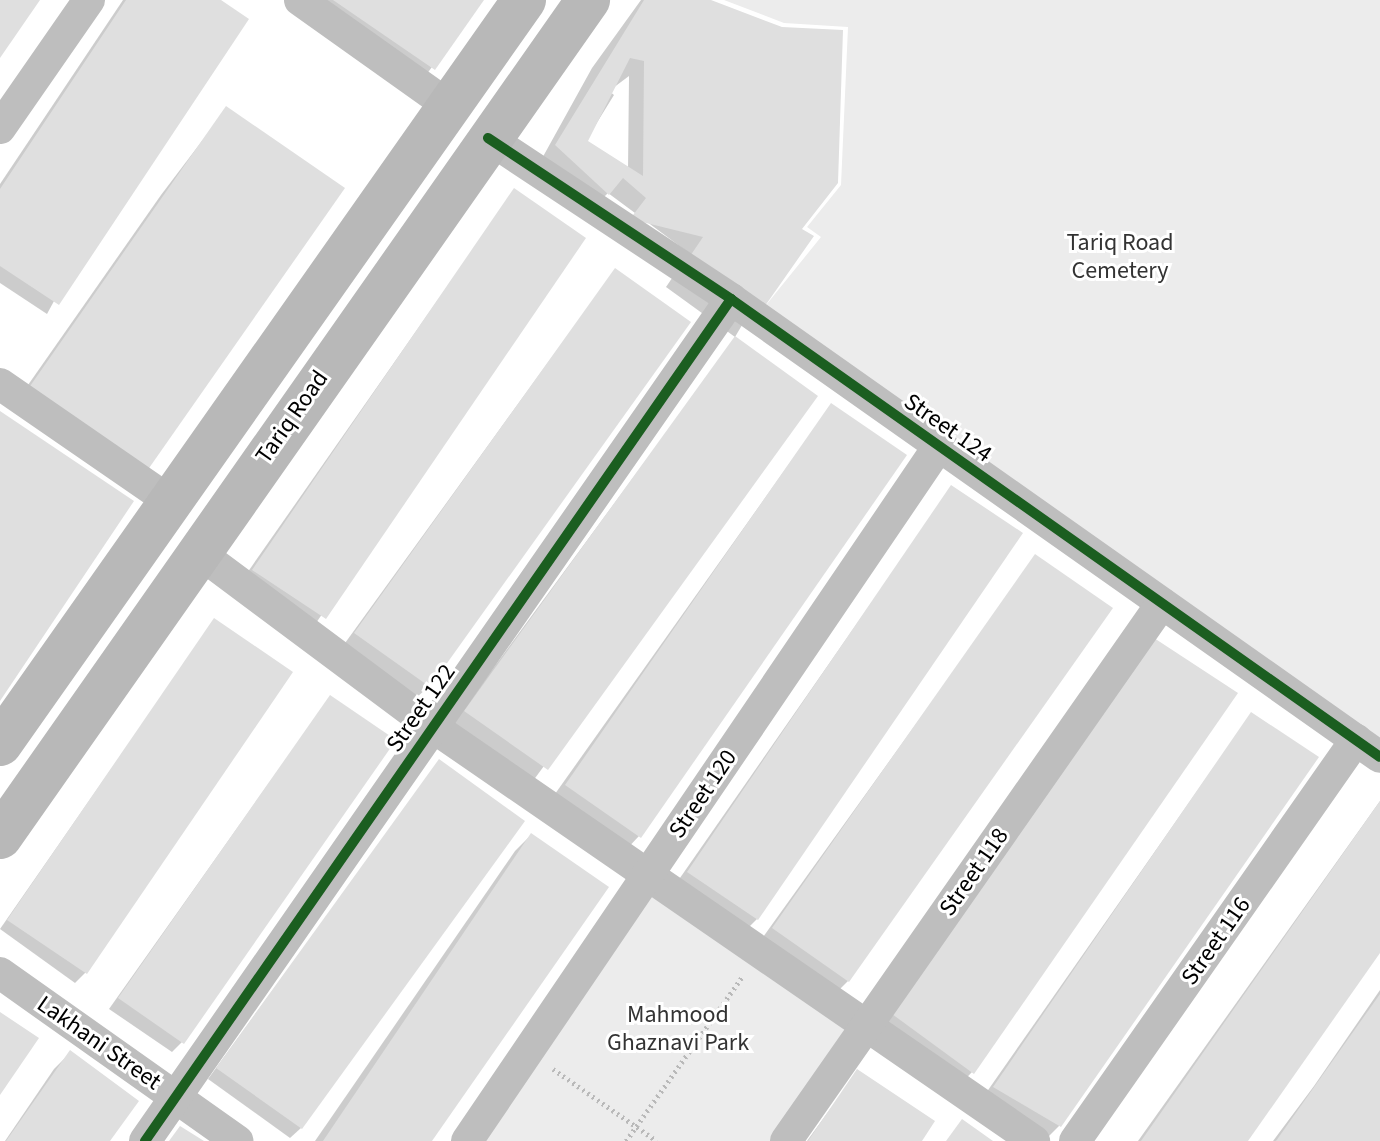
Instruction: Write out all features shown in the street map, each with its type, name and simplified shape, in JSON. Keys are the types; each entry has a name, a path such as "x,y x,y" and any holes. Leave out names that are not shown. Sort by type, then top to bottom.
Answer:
{"main road":[{"path":"0,744 524,0"},
{"name":"Tariq Road","path":"0,837 488,138 588,0"}],"street":[{"path":"0,128 89,0"},
{"path":"300,0 448,105"},
{"name":"Street 124","path":"488,138 731,299 1368,749"},
{"name":"Street 122","path":"145,1141 731,299"},
{"path":"0,384 171,502"},
{"name":"Street 120","path":"467,1141 939,446"},
{"path":"198,552 433,727 869,1021 1034,1141"},
{"name":"Street 118","path":"786,1141 1162,603"},
{"name":"Street 116","path":"1075,1141 1368,749"},
{"name":"Lakhani Street","path":"0,973 237,1141"}],"path":[{"path":"626,1141 762,950"},
{"path":"528,1052 657,1141"}],"green space":[{"name":"Tariq Road Cemetery","path":"724,0 1380,0 1380,757 758,315 821,237 807,227 841,185 848,27 784,23"},
{"name":"Mahmood Ghaznavi Park","path":"649,874 869,1021 786,1141 467,1141"}],"building":[{"path":"0,0 40,0 0,58"},
{"path":"126,0 221,0 249,19 59,305 0,266 0,189"},
{"path":"333,0 484,0 435,70"},
{"path":"644,0 711,0 782,27 843,30 838,183 802,229 814,236 753,323 680,271 703,237 630,219 646,198 623,178 609,195 555,145","holes":["630,58 644,61 643,176 588,141"]},
{"path":"226,106 345,188 147,471 28,389"},
{"path":"514,188 586,238 326,619 252,570"},
{"path":"615,268 691,322 430,687 354,633"},
{"path":"735,336 818,396 548,770 464,711"},
{"path":"831,403 907,455 641,838 565,785"},
{"path":"0,411 134,501 0,701"},
{"path":"951,485 1023,533 758,920 687,872"},
{"path":"1035,554 1113,608 849,982 772,928"},
{"path":"214,618 293,672 87,974 7,920"},
{"path":"1154,638 1238,693 974,1074 892,1014"},
{"path":"330,695 396,740 184,1044 118,998"},
{"path":"1251,712 1319,757 1061,1127 993,1087"},
{"path":"439,759 525,821 302,1129 216,1068"},
{"path":"1380,801 1380,953 1248,1141 1141,1141"},
{"path":"531,833 609,887 432,1141 323,1141"},
{"path":"1380,994 1380,1141 1276,1141 1324,1073"},
{"path":"0,1012 39,1038 0,1095"},
{"path":"70,1050 139,1101 110,1141 6,1141"},
{"path":"857,1069 935,1121 922,1141 808,1141"},
{"path":"962,1119 993,1141 946,1141"},
{"path":"180,1126 204,1141 169,1141"}],"cycle path":[{"path":"488,138 731,299 1380,757"},
{"path":"145,1141 731,299"}]}
